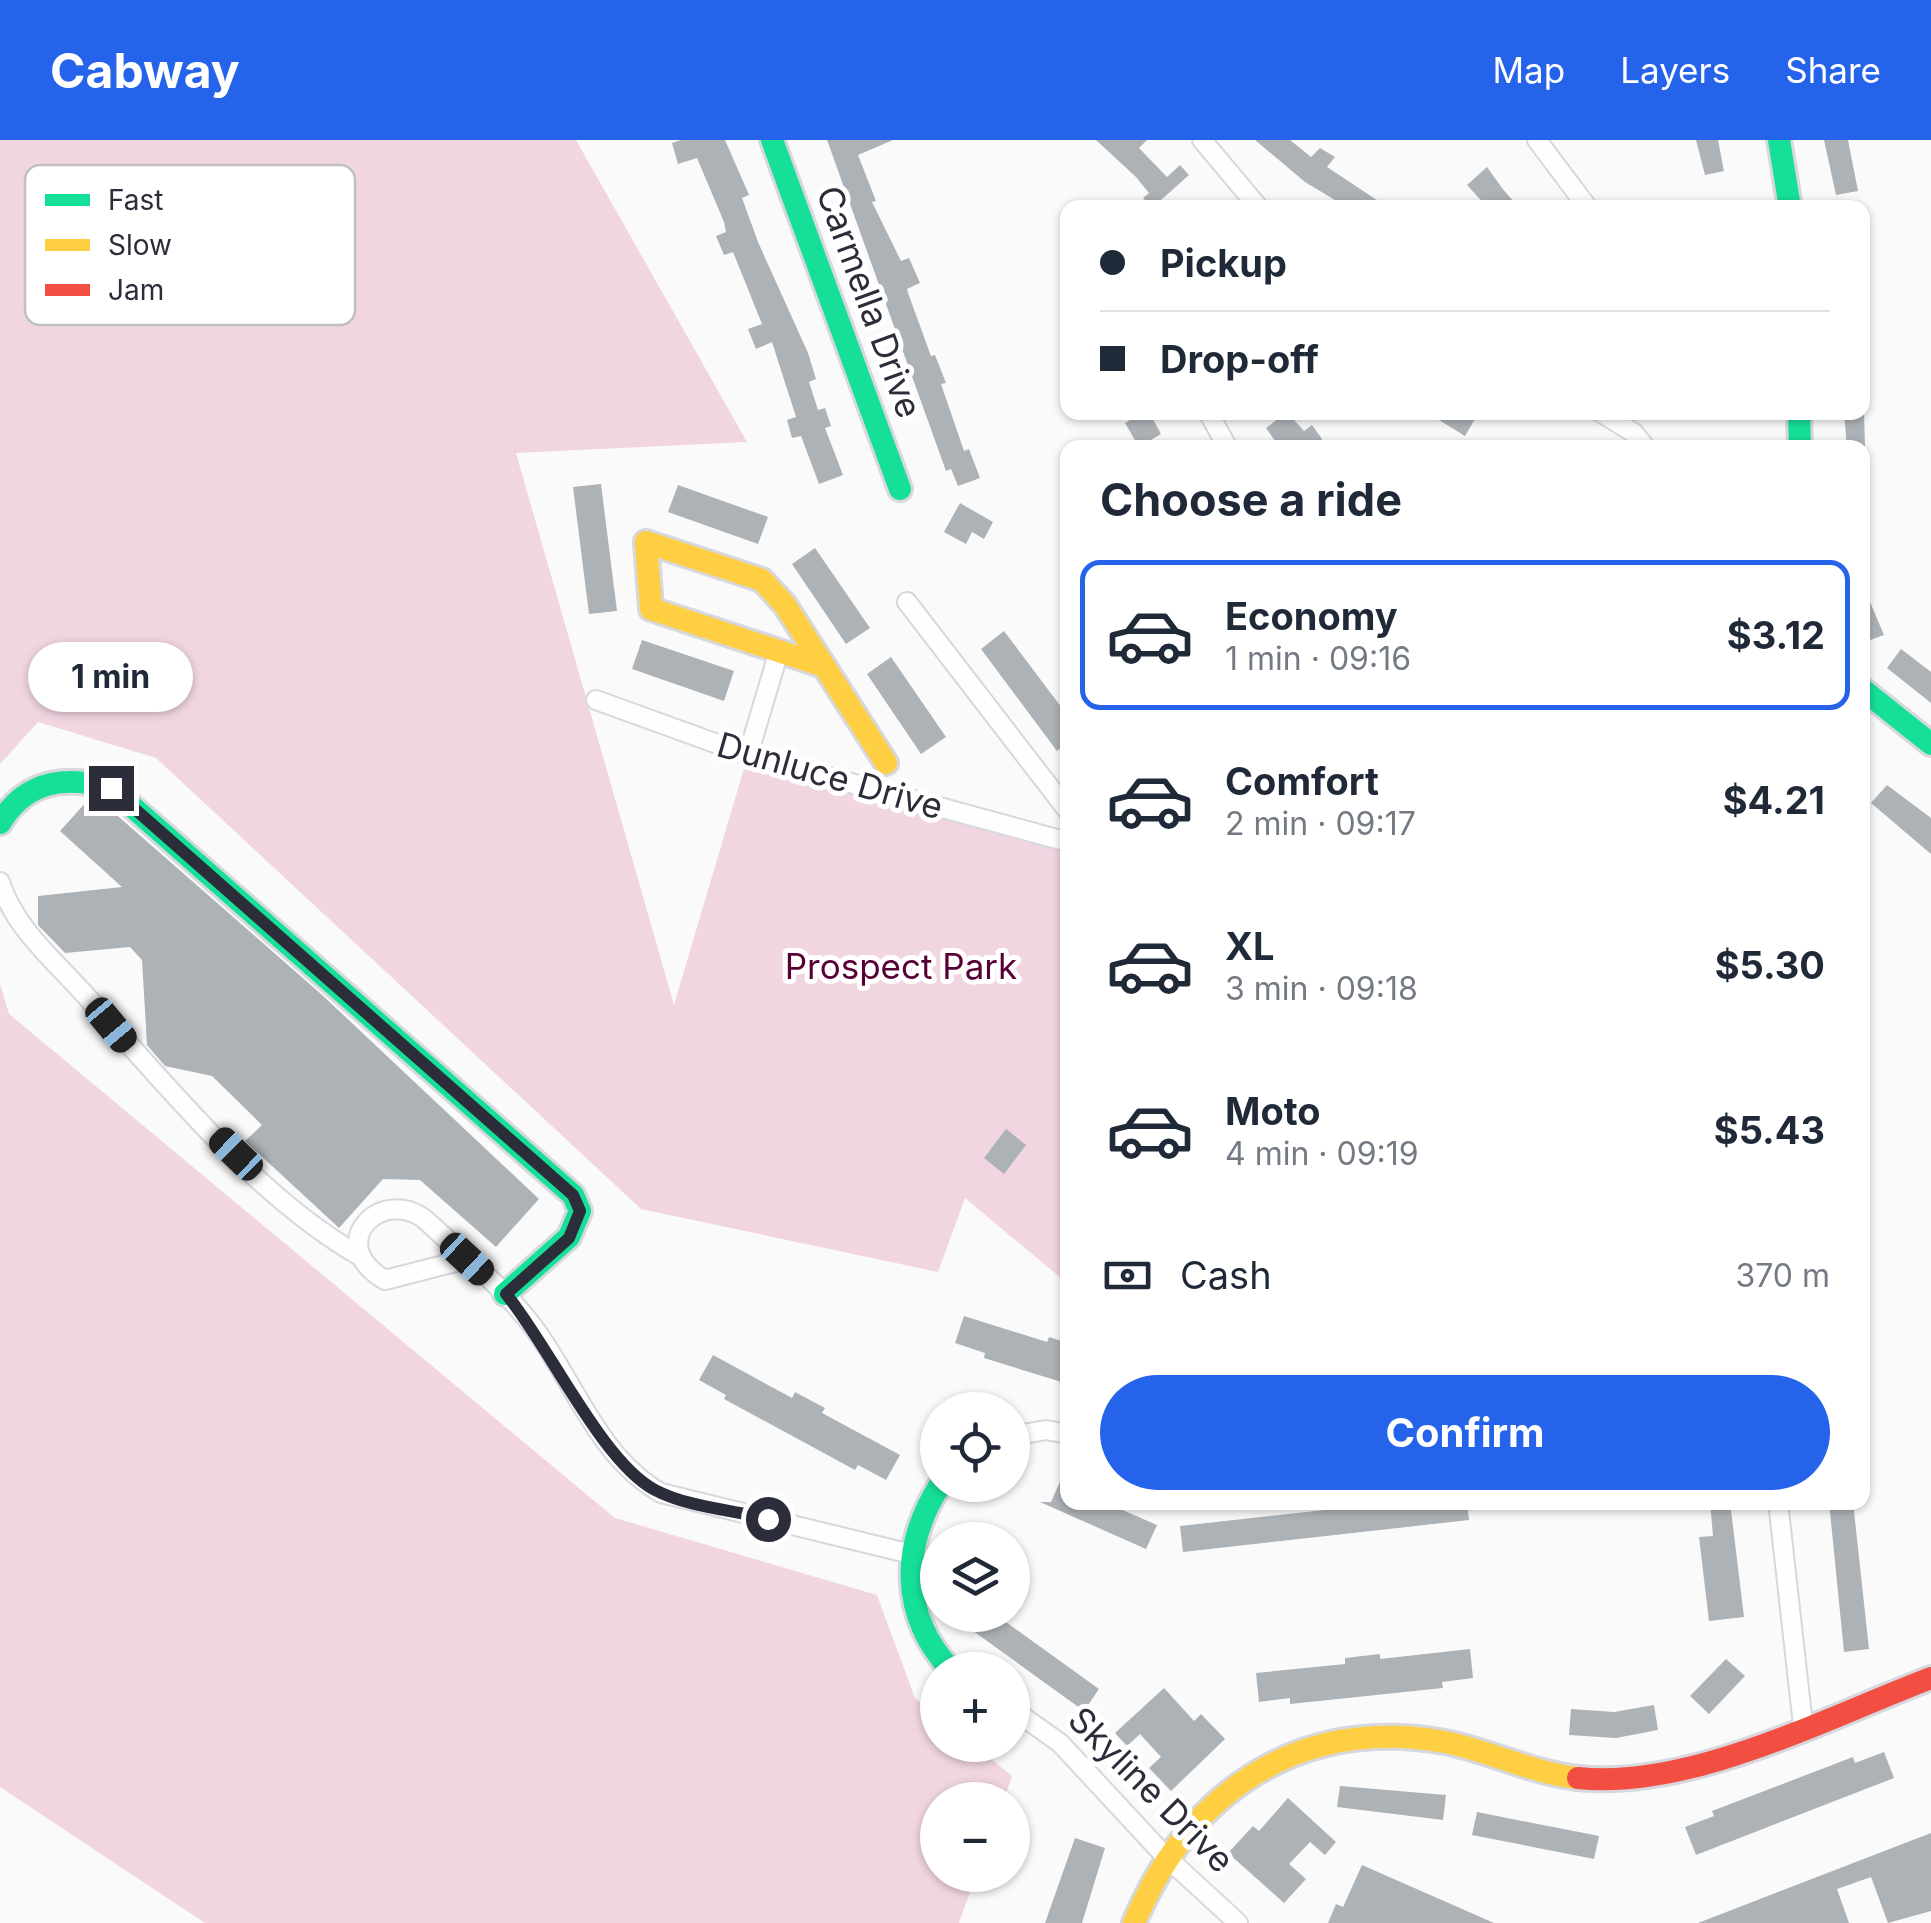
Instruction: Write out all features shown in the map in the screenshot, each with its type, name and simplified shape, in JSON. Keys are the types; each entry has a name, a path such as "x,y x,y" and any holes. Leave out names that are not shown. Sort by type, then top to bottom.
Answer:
{"street":[{"name":"Carmella Drive","path":"772,140 900,489"},
{"path":"1202,140 1251,200"},
{"path":"1537,140 1582,200"},
{"path":"1779,140 1789,200"},
{"path":"1611,420 1640,440"},
{"path":"824,666 651,609 646,542 762,580 785,605 824,666 886,763"},
{"path":"907,602 1060,801"},
{"path":"748,755 779,652"},
{"path":"1870,695 1931,744"},
{"name":"Dunluce Drive","path":"596,700 748,755 1060,840"},
{"path":"0,823 24,794 47,781 82,779 111,788 573,1195 580,1211 569,1238 506,1294"},
{"path":"0,882 27,932 155,1078 316,1231 358,1255 367,1269 386,1280 403,1279 467,1259"},
{"path":"358,1255 358,1237 370,1217 394,1207 418,1213 506,1294 536,1330 616,1458 636,1479 660,1493 911,1554"},
{"path":"1030,1433 1060,1433"},
{"path":"931,1502 914,1532 909,1576 918,1621 933,1652"},
{"path":"1779,1510 1803,1724"},
{"path":"1134,1923 1164,1855 1200,1815 1252,1772 1304,1748 1362,1738 1423,1739 1478,1750 1550,1775 1577,1780 1621,1779 1679,1770 1931,1678"},
{"name":"Skyline Drive","path":"1030,1722 1060,1743 1164,1855 1238,1923"}],"green space":[{"name":"Prospect Park","path":"0,140 576,140 747,442 516,453 674,1005 748,755 1060,850 1060,1277 965,1198 938,1272 641,1209 156,758 38,722 0,764"},
{"path":"0,984 9,1014 615,1518 877,1595 915,1698 920,1702 920,1762 995,1762 1012,1776 1010,1782 920,1782 920,1892 970,1892 959,1923 205,1923 0,1787"}],"building":[{"path":"725,140 749,195 742,198 758,242 808,353 816,379 809,382 818,410 825,408 831,426 825,428 843,475 819,484 801,436 792,438 787,420 796,417 772,342 756,349 748,329 762,324 733,252 724,255 716,236 726,232 724,222 697,158 678,164 672,143"},
{"path":"827,140 893,140 858,155 876,201 872,202 901,261 909,258 920,283 907,289 908,293 931,356 935,355 946,383 941,384 964,451 969,449 980,478 958,486 951,469 946,471"},
{"path":"1096,140 1147,140 1139,148 1167,177 1180,165 1189,175 1161,200 1145,200 1149,193"},
{"path":"1255,140 1290,140 1311,157 1320,148 1335,157 1327,167 1377,200 1335,200 1305,182"},
{"path":"1696,140 1718,140 1724,171 1705,175"},
{"path":"1824,140 1848,140 1858,191 1836,195"},
{"path":"1487,167 1512,200 1481,200 1467,185"},
{"path":"1153,420 1161,434 1151,440 1135,440 1125,423"},
{"path":"1276,420 1294,420 1304,431 1312,425 1322,439 1274,440 1266,428"},
{"path":"1439,420 1474,420 1465,436"},
{"path":"1845,420 1864,420 1865,440 1846,440"},
{"path":"601,484 617,611 589,614 573,487"},
{"path":"678,485 768,517 758,544 668,512"},
{"path":"960,503 993,522 984,539 972,532 966,544 944,532"},
{"path":"815,548 870,628 846,644 792,564"},
{"path":"1870,602 1884,635 1870,640"},
{"path":"1004,631 1060,705 1060,749 1057,751 981,649"},
{"path":"642,640 734,671 724,701 632,669"},
{"path":"1901,649 1931,672 1931,703 1887,668"},
{"path":"891,657 946,737 921,754 867,674"},
{"path":"1887,785 1931,818 1931,854 1871,803"},
{"path":"89,799 103,803 321,994 539,1199 496,1247 420,1180 383,1179 339,1228 245,1141 262,1125 212,1076 165,1066 147,1045 142,960 130,947 65,953 38,925 38,896 122,887 60,831"},
{"path":"1006,1129 1026,1145 1004,1174 984,1158"},
{"path":"964,1316 1047,1342 1049,1337 1060,1340 1060,1382 984,1358 985,1353 955,1343"},
{"path":"713,1355 792,1398 795,1392 825,1408 822,1413 900,1455 886,1480 858,1465 855,1470 724,1399 726,1395 699,1380"},
{"path":"1060,1482 1060,1510 1122,1510 1157,1525 1146,1549 1040,1502 1051,1502"},
{"path":"1325,1510 1468,1510 1469,1520 1183,1552 1180,1526"},
{"path":"1711,1510 1731,1510 1744,1617 1709,1621 1699,1537 1713,1536"},
{"path":"1830,1510 1854,1510 1869,1649 1844,1652"},
{"path":"975,1632 1020,1632 1099,1689 1084,1711 1030,1672 1030,1652 1002,1652"},
{"path":"1470,1649 1473,1678 1442,1682 1443,1688 1290,1704 1290,1698 1259,1702 1256,1673 1345,1664 1345,1658 1380,1654 1380,1659"},
{"path":"1726,1659 1745,1676 1709,1714 1690,1696"},
{"path":"1164,1688 1194,1721 1201,1714 1225,1739 1171,1791 1149,1768 1161,1757 1140,1734 1127,1746 1115,1733"},
{"path":"1654,1705 1658,1730 1616,1738 1569,1735 1571,1709 1614,1712"},
{"path":"1884,1752 1894,1778 1696,1855 1685,1827 1714,1816 1712,1811 1853,1757 1855,1763"},
{"path":"1340,1786 1446,1795 1443,1820 1337,1807"},
{"path":"1288,1798 1336,1842 1325,1855 1310,1842 1289,1864 1306,1879 1284,1903 1228,1853 1253,1826 1259,1831"},
{"path":"1477,1812 1599,1836 1594,1859 1472,1835"},
{"path":"1931,1833 1931,1911 1888,1923 1871,1877 1837,1889 1849,1923 1698,1923"},
{"path":"1075,1838 1105,1848 1082,1923 1045,1923"},
{"path":"1362,1865 1494,1923 1328,1923 1336,1904 1343,1907"}],"traffic: fast":[{"path":"772,140 900,489"},
{"path":"1779,140 1789,200"},
{"path":"1799,420 1800,440"},
{"path":"1870,695 1931,744"},
{"path":"0,823 22,798 48,784 78,782 111,788 573,1195 580,1211 569,1237 505,1294"},
{"path":"930,1502 918,1532 912,1580 922,1626 936,1652"}],"traffic: slow":[{"path":"824,666 651,609 646,542 762,580 785,605 886,763"},
{"path":"1134,1923 1157,1877 1185,1836 1218,1801 1255,1774 1297,1753 1343,1741 1392,1737 1445,1742 1544,1772 1578,1778"}],"traffic: jam":[{"path":"1578,1778 1621,1779 1712,1762 1804,1730 1931,1678"}],"route":[{"path":"111,788 136,806 573,1195 580,1211 569,1238 506,1294 536,1330 616,1458 636,1479 660,1493 768,1519"}]}
